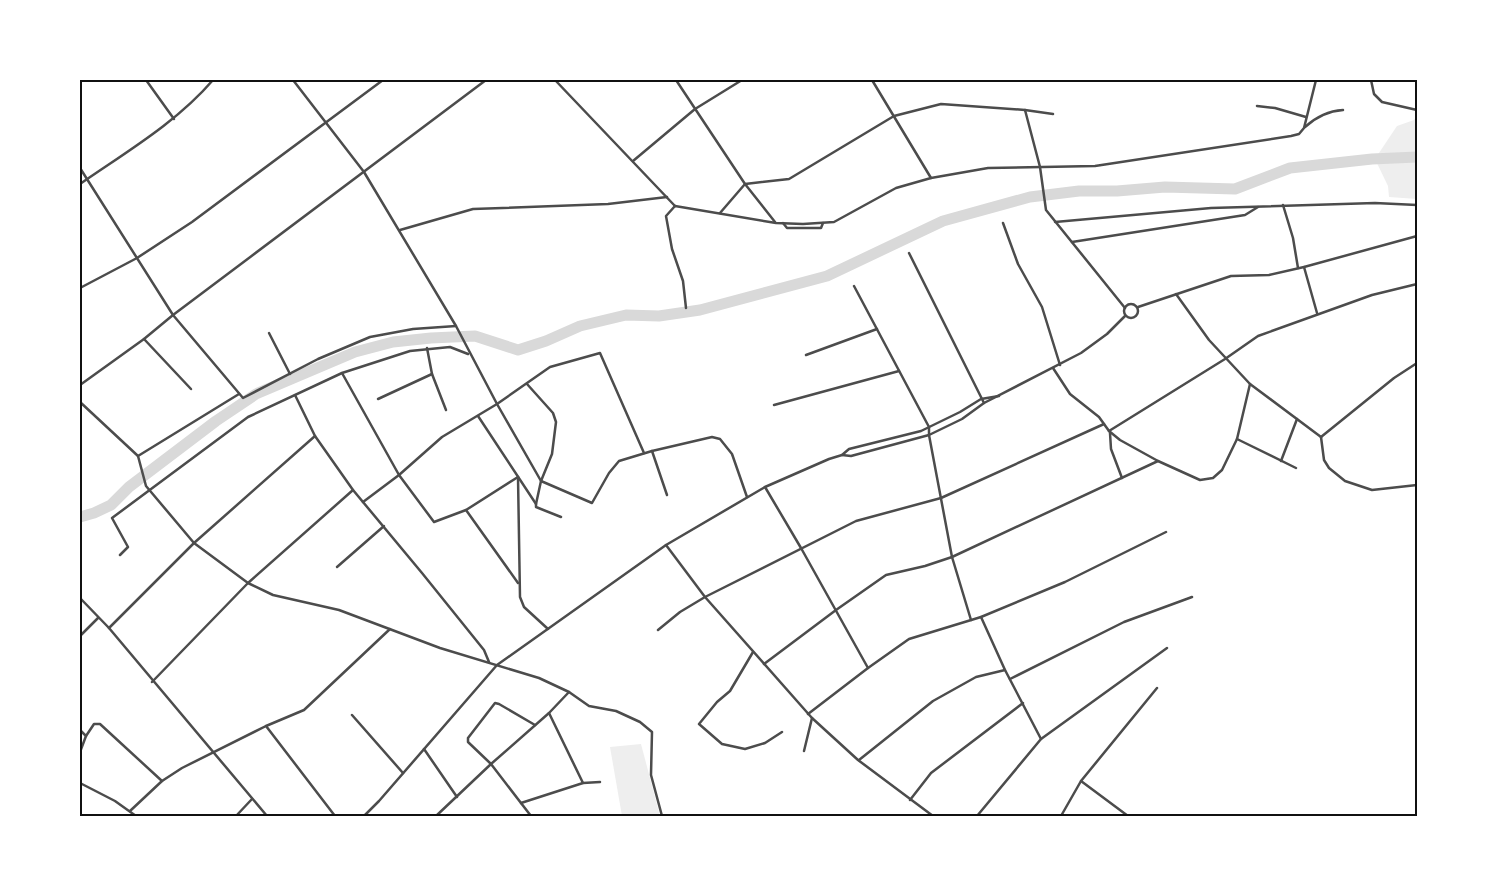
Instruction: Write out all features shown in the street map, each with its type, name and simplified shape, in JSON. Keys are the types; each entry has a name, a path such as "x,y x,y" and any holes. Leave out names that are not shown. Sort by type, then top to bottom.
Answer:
{"street":[{"path":"146,80 174,118"},
{"path":"80,184 174,118 197,98 213,80"},
{"path":"293,80 364,172 400,230 456,326 466,348 541,481 592,503 609,473 619,461 712,437 720,439 732,454 747,497"},
{"path":"80,288 137,258 247,183 383,80"},
{"path":"80,384 144,339 173,315 486,80"},
{"path":"555,80 675,206 776,223 834,222 896,188 931,178 988,168 1095,166 1291,136 1299,134 1312,120 1332,111 1343,110"},
{"path":"676,80 745,184 776,223"},
{"path":"633,161 695,110 742,80"},
{"path":"872,80 931,178"},
{"path":"1304,128 1316,80"},
{"path":"1371,80 1374,94 1382,102 1417,110"},
{"path":"720,213 745,184 789,179 894,116 941,104 1053,114"},
{"path":"1258,106 1275,108 1306,117"},
{"path":"1025,110 1040,168 1046,210 1125,308 1126,316"},
{"path":"80,168 173,315 243,398 318,359 370,337 413,329 456,326"},
{"path":"400,230 473,209 608,204 667,198"},
{"path":"1055,222 1211,208 1375,203 1417,205"},
{"path":"1283,205 1293,238 1298,268"},
{"path":"675,206 666,216 672,249 683,281 686,308"},
{"path":"1072,242 1245,215 1259,206"},
{"path":"1004,223 1018,264 1042,307 1060,365"},
{"path":"1125,308 1130,304 1138,307 1231,276 1269,275 1417,236"},
{"path":"909,253 984,404"},
{"path":"1304,267 1317,313"},
{"path":"1110,431 1226,359 1258,336 1317,313 1372,295 1417,284"},
{"path":"854,286 929,427 952,557 971,620"},
{"path":"1176,294 1209,340 1250,384 1320,436 1324,460 1345,481 1372,490 1417,485"},
{"path":"1126,316 1130,318 1137,316 1139,313 1138,307"},
{"path":"364,816 403,774 497,665 666,545 765,487 829,458 842,455 851,456 929,435 962,419 984,404 1081,353 1107,334 1126,316"},
{"path":"806,355 877,330"},
{"path":"269,333 290,374"},
{"path":"144,339 191,389"},
{"path":"120,555 128,547 112,518 148,488 248,417 342,373 410,351 450,347 470,354"},
{"path":"427,348 432,374 446,410"},
{"path":"363,502 400,475 442,437 497,404 550,367 600,352 644,453"},
{"path":"1320,436 1417,362"},
{"path":"1053,368 1070,394 1099,417 1120,440 1158,461 1200,480 1213,478 1222,470 1237,439 1250,384"},
{"path":"774,405 899,371"},
{"path":"342,373 400,475 434,522 466,510 518,477"},
{"path":"378,400 432,374"},
{"path":"527,384 553,413 556,422 552,454 541,481 536,506"},
{"path":"138,456 239,394"},
{"path":"295,395 315,436 353,490 484,650 490,662"},
{"path":"842,455 849,449 929,427 981,399 999,396"},
{"path":"80,402 138,456 148,488 194,542 248,583 273,595 339,610 440,648 538,678 569,692 589,706 616,711 640,722 652,732 651,775 662,816"},
{"path":"478,416 536,506 561,517"},
{"path":"1281,461 1297,419"},
{"path":"658,630 680,612 705,597 856,521 941,498 1104,424"},
{"path":"1110,431 1111,449 1122,478"},
{"path":"109,628 194,542 315,436"},
{"path":"1237,439 1296,468"},
{"path":"652,451 667,495"},
{"path":"764,664 886,575 925,566 952,557 1158,461"},
{"path":"518,477 518,585 520,597 524,606 548,628"},
{"path":"765,487 868,668"},
{"path":"152,682 248,583 353,490"},
{"path":"466,510 518,585"},
{"path":"337,567 384,526"},
{"path":"808,714 868,668 910,639 981,617 1065,582 1166,532"},
{"path":"666,545 705,597 808,714 858,760 934,816"},
{"path":"1010,679 1124,622 1192,597"},
{"path":"80,598 109,628 152,682 267,816"},
{"path":"981,617 1005,670 1041,739"},
{"path":"80,636 98,618"},
{"path":"130,811 162,781 182,768 266,726 304,710 390,629"},
{"path":"977,816 1041,739 1167,648"},
{"path":"753,652 730,691 699,724 722,744 744,749 765,743 782,732"},
{"path":"858,760 933,701 976,677 1005,670"},
{"path":"1061,816 1081,780 1158,688"},
{"path":"436,816 549,713 569,692"},
{"path":"531,816 491,764 468,742 468,738 495,703 536,725"},
{"path":"910,800 931,773 1023,703"},
{"path":"549,713 583,782"},
{"path":"352,715 403,774"},
{"path":"804,751 812,718"},
{"path":"80,752 86,736 94,724 100,724 162,781"},
{"path":"266,726 335,816"},
{"path":"80,730 86,736"},
{"path":"424,748 457,797"},
{"path":"1081,780 1128,816"},
{"path":"521,803 583,782 600,782"},
{"path":"80,783 115,801 136,816"},
{"path":"236,816 252,799"}],"shaded area":[{"path":"1417,116 1417,199 1389,197 1388,186 1375,159 1397,126 1414,120"},
{"path":"641,744 660,816 622,816 610,747"}],"waterway":[{"path":"80,517 111,505 129,487 216,421 256,394 355,352 393,342 475,336 518,350 546,341 580,326 626,315 659,316 700,310 827,276 943,221 1030,197 1079,191 1117,191 1165,187 1235,189 1290,168 1372,159 1417,157"}]}
